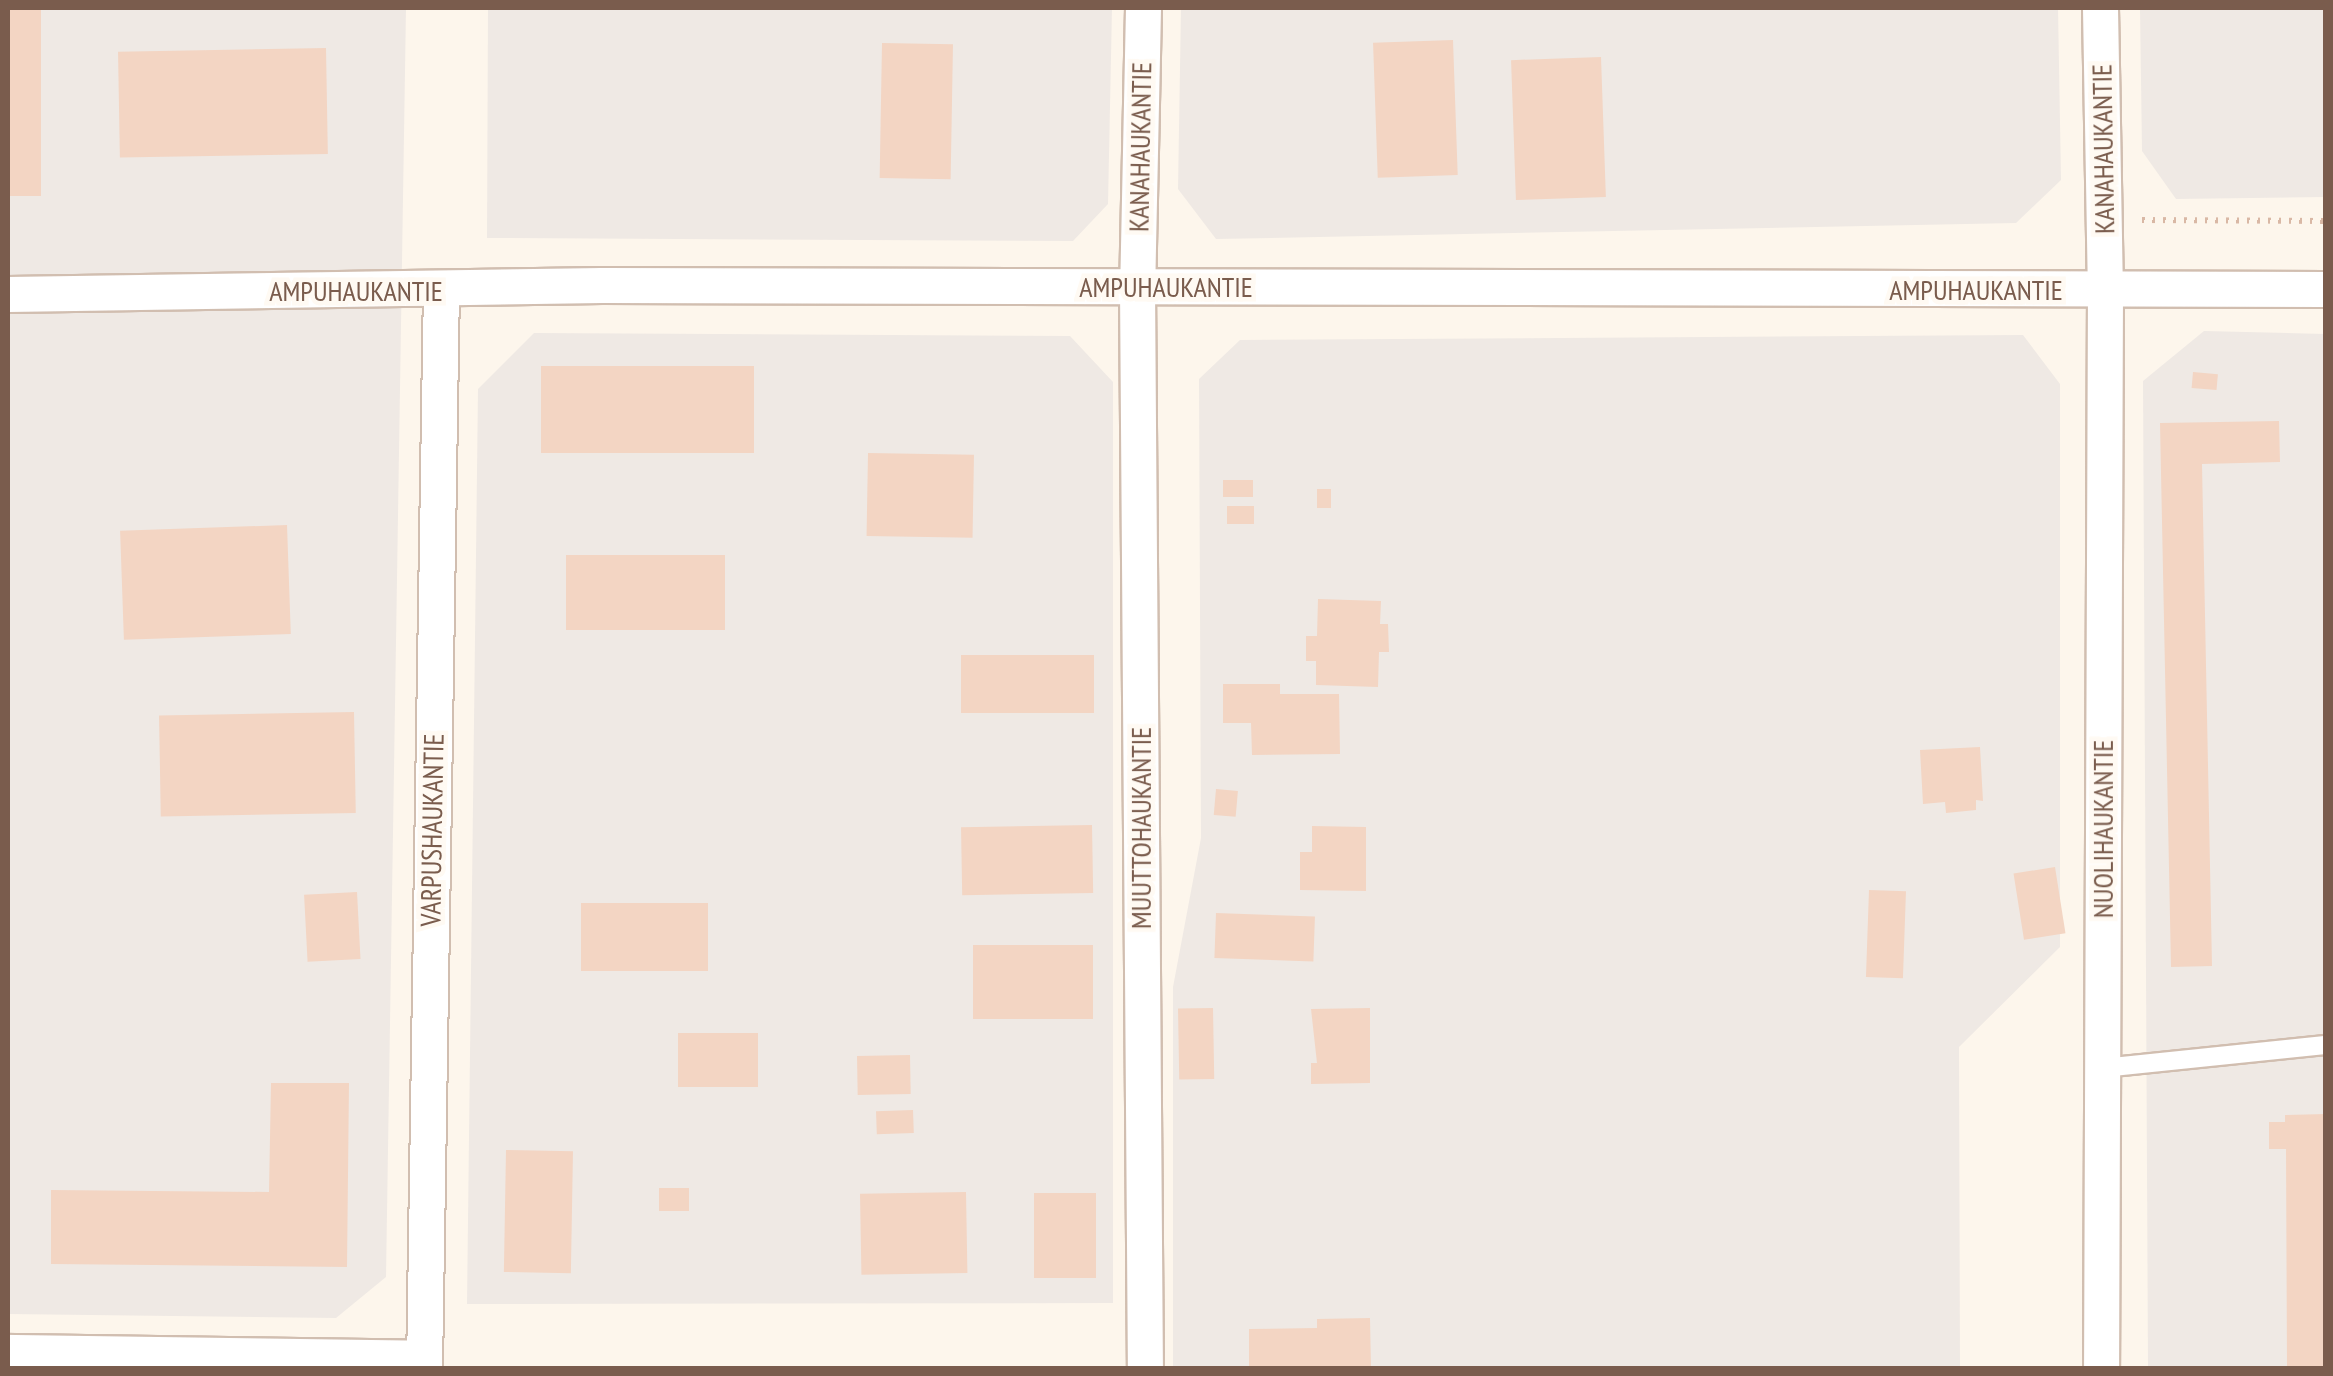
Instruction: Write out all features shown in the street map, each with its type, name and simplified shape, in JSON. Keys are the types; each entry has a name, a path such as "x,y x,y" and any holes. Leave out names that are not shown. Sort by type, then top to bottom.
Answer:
{"street":[{"name":"KANAHAUKANTIE","path":"1137,288 1143,8"},
{"name":"KANAHAUKANTIE","path":"2100,8 2105,290"},
{"name":"AMPUHAUKANTIE","path":"8,294 441,291 602,285 2326,289"},
{"name":"MUUTTOHAUKANTIE","path":"1137,288 1144,1368"},
{"name":"NUOLIHAUKANTIE","path":"2101,1368 2105,290"},
{"name":"VARPUSHAUKANTIE","path":"424,1363 441,291"},
{"path":"8,1352 424,1363"}],"lane":[{"path":"2102,1068 2326,1046"}],"path":[{"path":"2104,220 2326,221"}],"shaded area":[{"path":"8,8 406,8 386,1277 336,1318 8,1314"},
{"path":"488,8 1112,8 1108,204 1073,241 487,238"},
{"path":"1181,8 2058,8 2061,180 2016,223 1216,239 1178,189"},
{"path":"2140,8 2325,8 2325,197 2176,199 2142,151"},
{"path":"2204,331 2325,334 2325,1368 2148,1368 2143,381"},
{"path":"534,333 1070,336 1113,382 1113,1303 467,1304 478,389"},
{"path":"2023,335 2060,384 2060,947 1959,1047 1960,1368 1173,1368 1173,987 1201,838 1199,379 1240,340"}],"building":[{"path":"8,8 41,8 41,196 8,196"},
{"path":"1453,40 1458,175 1378,178 1373,43"},
{"path":"882,43 953,44 951,179 880,178"},
{"path":"326,48 328,154 120,158 118,52"},
{"path":"1601,57 1606,197 1516,200 1511,60"},
{"path":"541,366 754,366 754,453 541,453"},
{"path":"2193,372 2218,374 2217,390 2192,388"},
{"path":"2279,421 2280,462 2202,464 2212,966 2171,967 2160,423"},
{"path":"868,453 974,455 973,538 867,536"},
{"path":"1223,480 1253,480 1253,497 1223,497"},
{"path":"1317,489 1331,489 1331,508 1317,508"},
{"path":"1227,506 1254,506 1254,524 1227,524"},
{"path":"287,525 291,634 124,640 120,531"},
{"path":"566,555 725,555 725,630 566,630"},
{"path":"1318,599 1381,601 1380,624 1388,624 1389,652 1379,652 1378,687 1316,685 1316,661 1306,661 1306,636 1317,636"},
{"path":"961,655 1094,655 1094,713 961,713"},
{"path":"1223,684 1280,684 1280,694 1339,694 1340,754 1252,755 1251,723 1223,723"},
{"path":"354,712 356,813 161,816 159,715"},
{"path":"1980,747 1983,801 1976,800 1976,810 1946,813 1945,802 1923,804 1920,750"},
{"path":"1216,789 1238,791 1236,817 1214,815"},
{"path":"1092,825 1093,893 962,895 961,827"},
{"path":"1312,826 1366,827 1366,891 1300,890 1300,852 1312,852"},
{"path":"2055,867 2065,933 2024,940 2014,874"},
{"path":"1869,890 1906,891 1903,978 1866,977"},
{"path":"357,892 361,959 308,962 304,895"},
{"path":"581,903 708,903 708,971 581,971"},
{"path":"1216,913 1315,916 1313,961 1214,958"},
{"path":"973,945 1093,945 1093,1019 973,1019"},
{"path":"1213,1008 1214,1079 1179,1080 1178,1009"},
{"path":"1370,1008 1370,1083 1311,1084 1311,1063 1317,1063 1311,1009"},
{"path":"678,1033 758,1033 758,1087 678,1087"},
{"path":"910,1055 911,1094 858,1095 857,1056"},
{"path":"271,1083 349,1083 347,1267 51,1264 51,1190 269,1192"},
{"path":"913,1110 914,1133 877,1134 876,1111"},
{"path":"2326,1114 2326,1368 2287,1368 2286,1149 2269,1149 2269,1122 2285,1122 2285,1115"},
{"path":"506,1150 573,1151 571,1273 504,1272"},
{"path":"659,1188 689,1188 689,1211 659,1211"},
{"path":"966,1192 967,1273 861,1275 860,1194"},
{"path":"1034,1193 1096,1193 1096,1278 1034,1278"},
{"path":"1370,1318 1371,1368 1249,1368 1249,1329 1317,1328 1317,1319"}]}
